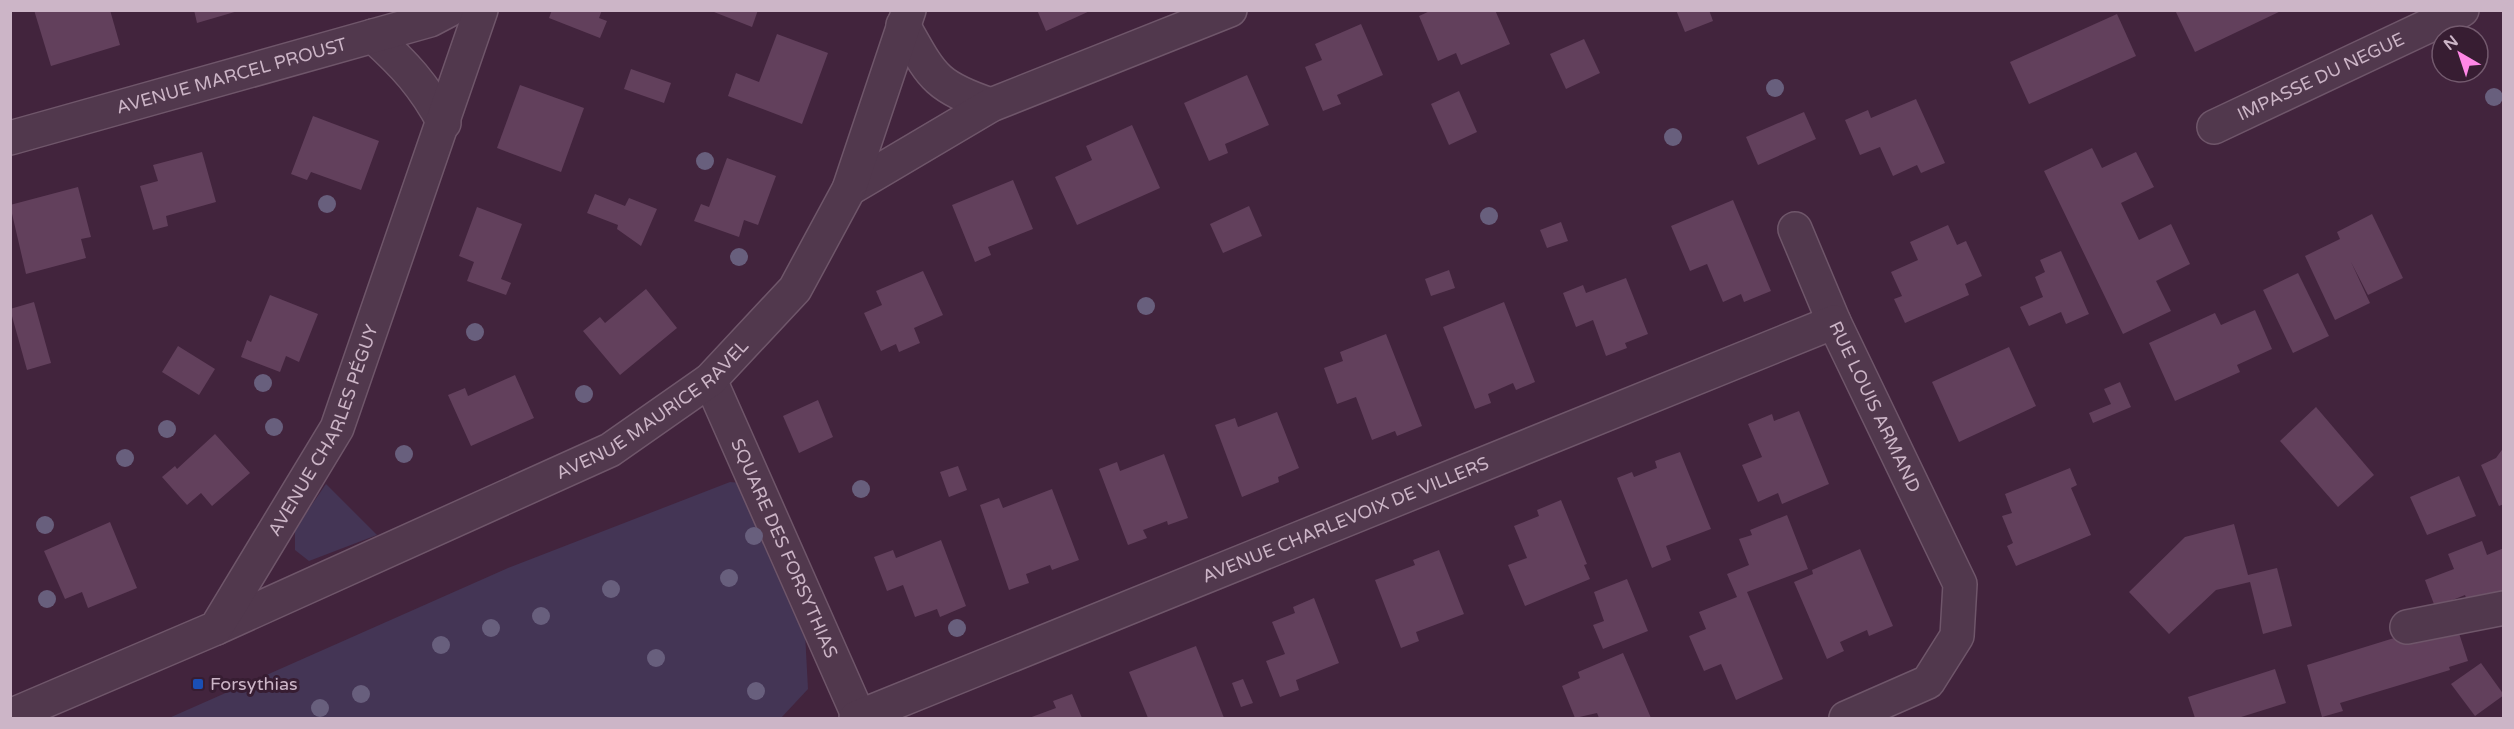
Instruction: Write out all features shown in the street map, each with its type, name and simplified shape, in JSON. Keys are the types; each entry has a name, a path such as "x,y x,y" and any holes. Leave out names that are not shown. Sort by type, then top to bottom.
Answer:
{"street":[{"name":"AVENUE MARCEL PROUST","path":"10,138 430,20 449,10"},
{"name":"AVENUE CHARLES PÉGUY","path":"216,628 338,428 481,10"},
{"path":"849,189 991,105 1230,10"},
{"name":"IMPASSE DU NEGUE","path":"2214,127 2462,10"},
{"path":"906,18 930,74 959,95 991,105"},
{"name":"AVENUE MAURICE RAVEL","path":"216,628 610,450 710,380 795,289 849,189 906,18"},
{"path":"373,36 407,66 429,95 444,123"},
{"name":"RUE LOUIS ARMAND","path":"1795,229 1834,322 1960,584 1958,636 1928,682 1846,718"},
{"name":"AVENUE CHARLEVOIX DE VILLERS","path":"857,718 1834,322"},
{"name":"SQUARE DES FORSYTHIAS","path":"710,380 857,718"},
{"path":"2407,627 2504,608"},
{"path":"10,716 216,628"}],"shaded area":[{"path":"730,482 741,483 805,633 808,689 781,718 169,718 508,568"},
{"path":"326,484 377,535 309,561 295,550 295,529"}],"building":[{"path":"34,10 110,10 120,45 51,66"},
{"path":"194,10 238,10 238,11 197,23"},
{"path":"552,10 602,10 599,18 607,21 600,38 549,18"},
{"path":"709,10 758,10 752,27"},
{"path":"1037,10 1092,10 1046,31"},
{"path":"1432,10 1495,10 1510,44 1461,65 1456,53 1438,61 1419,16"},
{"path":"1676,10 1709,10 1713,21 1685,32"},
{"path":"2175,10 2283,10 2195,52"},
{"path":"2117,14 2136,56 2029,104 2010,62"},
{"path":"1361,24 1383,75 1337,95 1341,104 1323,111 1305,67 1322,60 1315,44"},
{"path":"777,34 828,53 802,124 728,96 736,73 759,82"},
{"path":"1584,39 1600,73 1566,89 1550,54"},
{"path":"631,69 671,83 664,103 624,89"},
{"path":"1247,75 1269,125 1225,144 1228,153 1209,161 1184,103"},
{"path":"520,85 584,108 561,172 497,148"},
{"path":"1459,91 1477,132 1449,145 1431,104"},
{"path":"1916,99 1945,163 1921,173 1917,165 1893,176 1880,147 1860,155 1845,120 1868,110 1871,118"},
{"path":"1804,112 1816,139 1758,165 1746,137"},
{"path":"313,116 379,141 361,190 311,172 307,180 291,174"},
{"path":"1132,125 1160,188 1077,225 1055,177 1092,160 1086,146"},
{"path":"2092,148 2102,168 2136,152 2154,187 2121,203 2139,240 2171,224 2190,264 2156,281 2171,311 2123,334 2044,171"},
{"path":"202,152 216,202 166,216 168,226 153,230 140,186 158,181 153,165"},
{"path":"727,158 776,176 758,225 744,220 739,237 694,221 701,204 709,207"},
{"path":"1013,180 1033,229 988,247 991,255 975,262 952,205"},
{"path":"78,187 91,237 81,239 86,258 26,274 10,205"},
{"path":"595,194 625,206 629,198 657,209 641,246 617,229 618,225 587,213"},
{"path":"1733,200 1771,291 1744,302 1741,294 1723,302 1707,264 1690,271 1671,226"},
{"path":"1249,206 1262,236 1223,253 1210,224"},
{"path":"477,207 522,224 501,279 511,283 506,295 467,281 474,262 459,256"},
{"path":"2372,214 2403,278 2368,295 2351,262 2370,303 2335,320 2305,256 2340,239 2337,232"},
{"path":"1561,222 1568,241 1547,248 1540,230"},
{"path":"1948,225 1957,245 1966,241 1982,276 1965,284 1969,295 1905,323 1894,299 1902,296 1891,272 1918,260 1910,242"},
{"path":"2061,251 2089,314 2066,324 2061,312 2029,326 2020,307 2043,297 2035,277 2045,272 2040,260"},
{"path":"1449,270 1455,288 1431,296 1425,279"},
{"path":"923,271 943,315 914,328 920,343 899,352 896,344 881,351 864,313 882,305 876,291"},
{"path":"2298,273 2329,336 2293,353 2263,290"},
{"path":"1626,278 1648,334 1625,343 1627,348 1606,356 1593,320 1576,327 1563,293 1583,285 1586,293"},
{"path":"646,289 677,328 620,375 583,331 600,317 605,323"},
{"path":"270,295 318,314 299,362 286,356 280,372 241,357 247,340 251,342"},
{"path":"34,302 51,363 27,370 10,309"},
{"path":"1504,302 1535,382 1516,390 1513,383 1488,394 1491,403 1475,409 1443,327"},
{"path":"2255,310 2272,349 2237,365 2240,372 2175,401 2149,343 2215,313 2221,325"},
{"path":"1386,334 1422,426 1397,436 1395,431 1372,440 1356,397 1337,404 1324,368 1343,361 1340,352"},
{"path":"178,346 215,369 199,395 162,372"},
{"path":"2009,347 2036,406 1959,442 1932,382"},
{"path":"515,375 534,418 471,446 448,395 465,388 468,396"},
{"path":"2120,382 2131,407 2093,423 2089,413 2111,404 2104,389"},
{"path":"818,400 833,437 799,453 783,416"},
{"path":"2316,407 2374,475 2338,507 2280,441"},
{"path":"1799,411 1829,484 1782,504 1778,493 1758,502 1742,465 1762,457 1748,424 1772,414 1774,421"},
{"path":"1277,412 1299,468 1278,477 1279,482 1242,497 1215,425 1235,418 1238,427"},
{"path":"215,434 250,473 212,506 201,493 187,505 162,477 175,466 177,469"},
{"path":"2504,447 2504,504 2499,506 2481,465 2496,458"},
{"path":"1680,452 1711,529 1666,546 1671,560 1652,568 1617,478 1632,472 1634,477 1657,468 1655,461"},
{"path":"1164,454 1188,518 1168,525 1167,521 1143,530 1147,538 1128,545 1099,469 1117,462 1120,471"},
{"path":"958,466 967,490 949,497 940,472"},
{"path":"2070,468 2077,485 2071,488 2091,535 2016,566 2007,546 2013,543 2002,516 2012,513 2005,494"},
{"path":"2459,476 2476,516 2427,535 2410,497"},
{"path":"1052,489 1079,560 1052,570 1050,565 1026,574 1029,583 1009,590 980,505 999,498 1003,508"},
{"path":"1561,500 1587,564 1584,565 1590,579 1525,606 1508,565 1527,558 1514,526 1539,516 1537,510"},
{"path":"1787,515 1808,569 1747,592 1783,679 1736,700 1721,664 1704,671 1689,636 1706,629 1699,612 1737,597 1727,574 1749,565 1739,539 1752,535 1750,530"},
{"path":"110,522 137,588 88,608 82,592 65,599 44,551"},
{"path":"2234,524 2248,575 2277,568 2292,626 2263,634 2250,582 2216,590 2169,634 2129,592 2185,537"},
{"path":"941,540 966,606 940,617 937,609 915,617 903,585 887,591 874,557 893,550 896,558"},
{"path":"2482,541 2487,555 2504,548 2504,595 2470,608 2465,595 2435,607 2425,580 2454,569 2448,554"},
{"path":"1860,549 1893,626 1869,636 1867,630 1840,642 1844,651 1827,659 1794,582 1813,574 1812,570"},
{"path":"1439,550 1464,614 1416,632 1419,641 1401,648 1375,580 1415,565 1413,560"},
{"path":"1627,579 1648,631 1603,649 1593,625 1604,621 1594,592"},
{"path":"1314,598 1339,663 1296,680 1299,690 1280,697 1266,661 1285,654 1272,622 1295,613 1293,607"},
{"path":"2436,625 2457,627 2468,661 2449,667 2450,670 2340,703 2343,711 2322,717 2307,665"},
{"path":"1196,646 1224,718 1148,718 1129,672"},
{"path":"1623,653 1651,718 1599,718 1597,713 1575,718 1562,686 1580,678 1578,672"},
{"path":"2481,663 2504,695 2475,716 2451,684"},
{"path":"2275,669 2286,703 2238,718 2195,718 2188,697"},
{"path":"1243,679 1253,703 1241,707 1232,683"},
{"path":"1072,694 1082,718 1029,718 1056,708 1053,701"}],"place":[{"name":"Forsythias","path":"198,684"}]}
